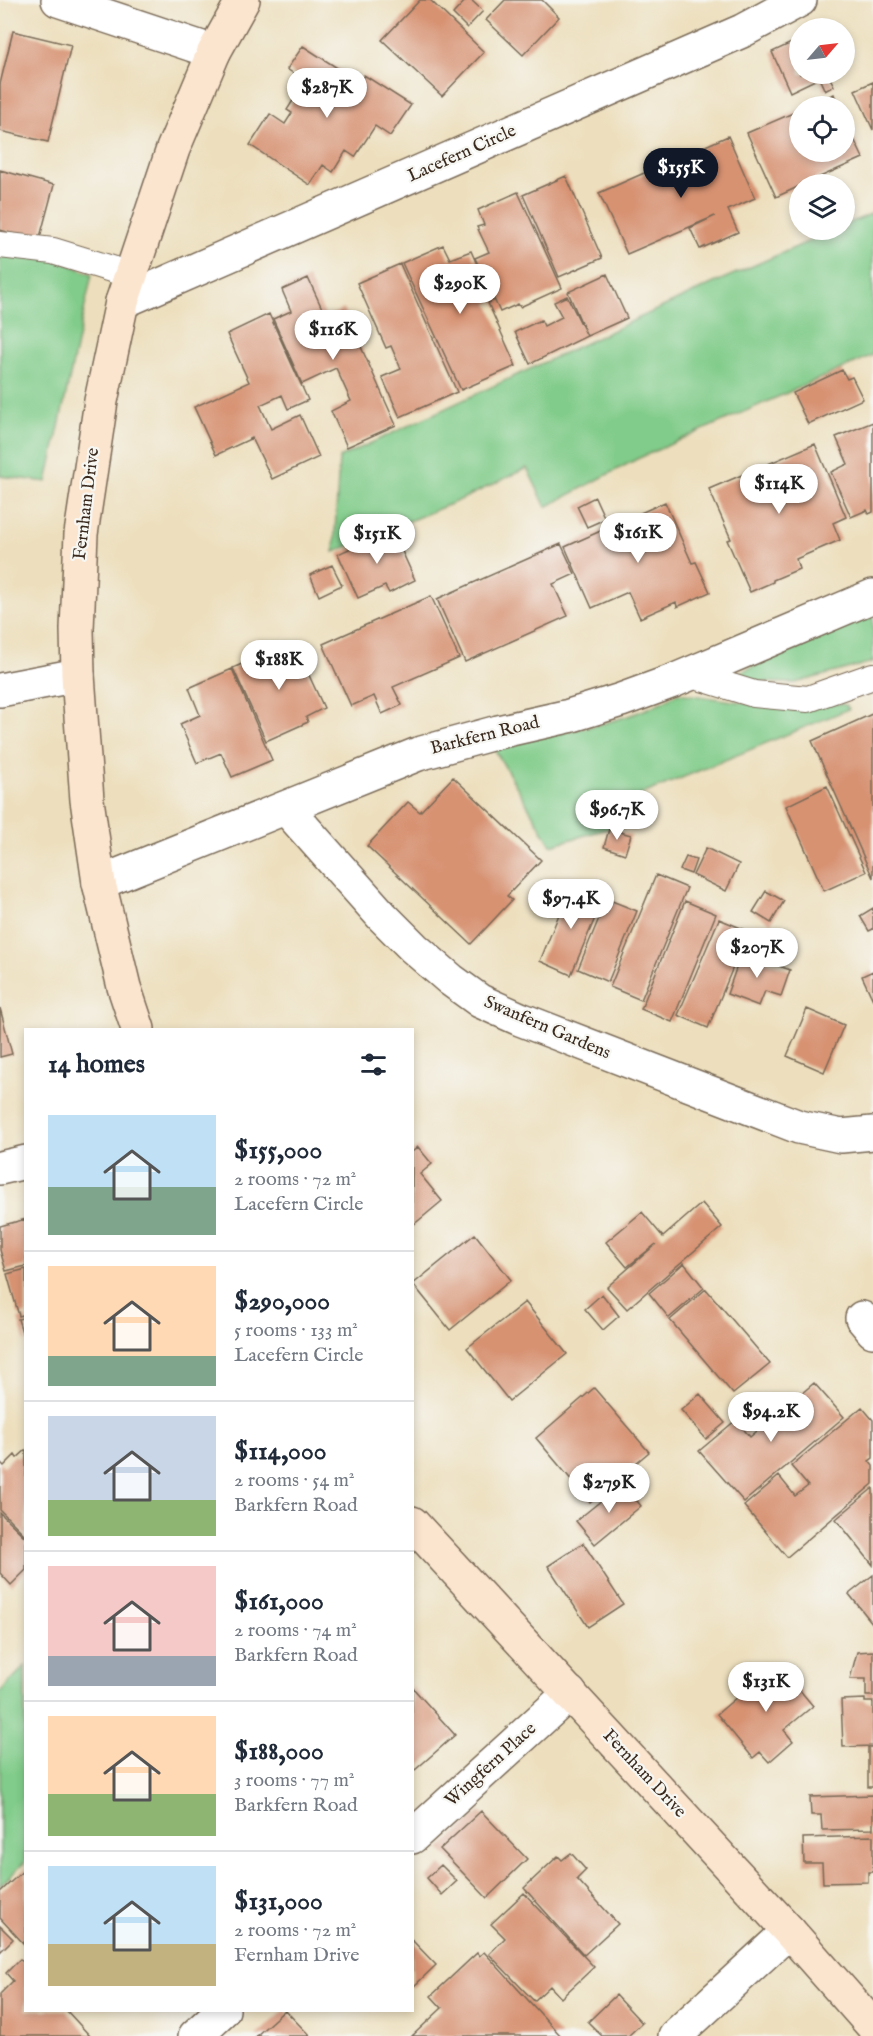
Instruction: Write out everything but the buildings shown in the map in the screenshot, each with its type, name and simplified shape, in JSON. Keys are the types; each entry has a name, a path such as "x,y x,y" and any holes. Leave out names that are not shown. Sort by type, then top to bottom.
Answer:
{"street":[{"path":"58,0 214,52"},
{"name":"Fernham Drive","path":"138,1028 124,987 99,883 87,800 78,675 77,629 81,534 101,401 127,288 173,149 214,52 243,0"},
{"name":"Lacefern Circle","path":"127,288 742,32 800,0"},
{"name":"Barkfern Road","path":"99,883 418,754 568,716 621,700 689,674 873,596"},
{"path":"0,690 78,675"},
{"name":"Swanfern Gardens","path":"286,808 406,940 451,980 480,1001 520,1019 799,1127 841,1136 873,1133"},
{"path":"0,1167 24,1162"},
{"name":"Fernham Drive","path":"414,1525 789,1931 873,2026"},
{"name":"Wingfern Place","path":"414,1835 570,1694"},
{"path":"675,2036 789,1931"},
{"path":"195,2036 221,2012"}],"lane":[{"path":"0,245 53,251 127,288"},
{"path":"689,674 754,694 808,699 873,676"}],"green space":[{"path":"873,213 873,355 637,459 546,507 527,468 460,500 334,552 339,458 714,283 812,240 855,240 855,221"},
{"path":"0,236 92,274 47,482 0,476"},
{"path":"873,616 873,662 795,683 757,682 733,675"},
{"path":"678,693 761,705 826,702 846,705 849,709 640,795 644,810 637,820 551,845 492,745 611,721 657,705"},
{"path":"24,1667 24,1863 0,1886 0,1692"}]}
